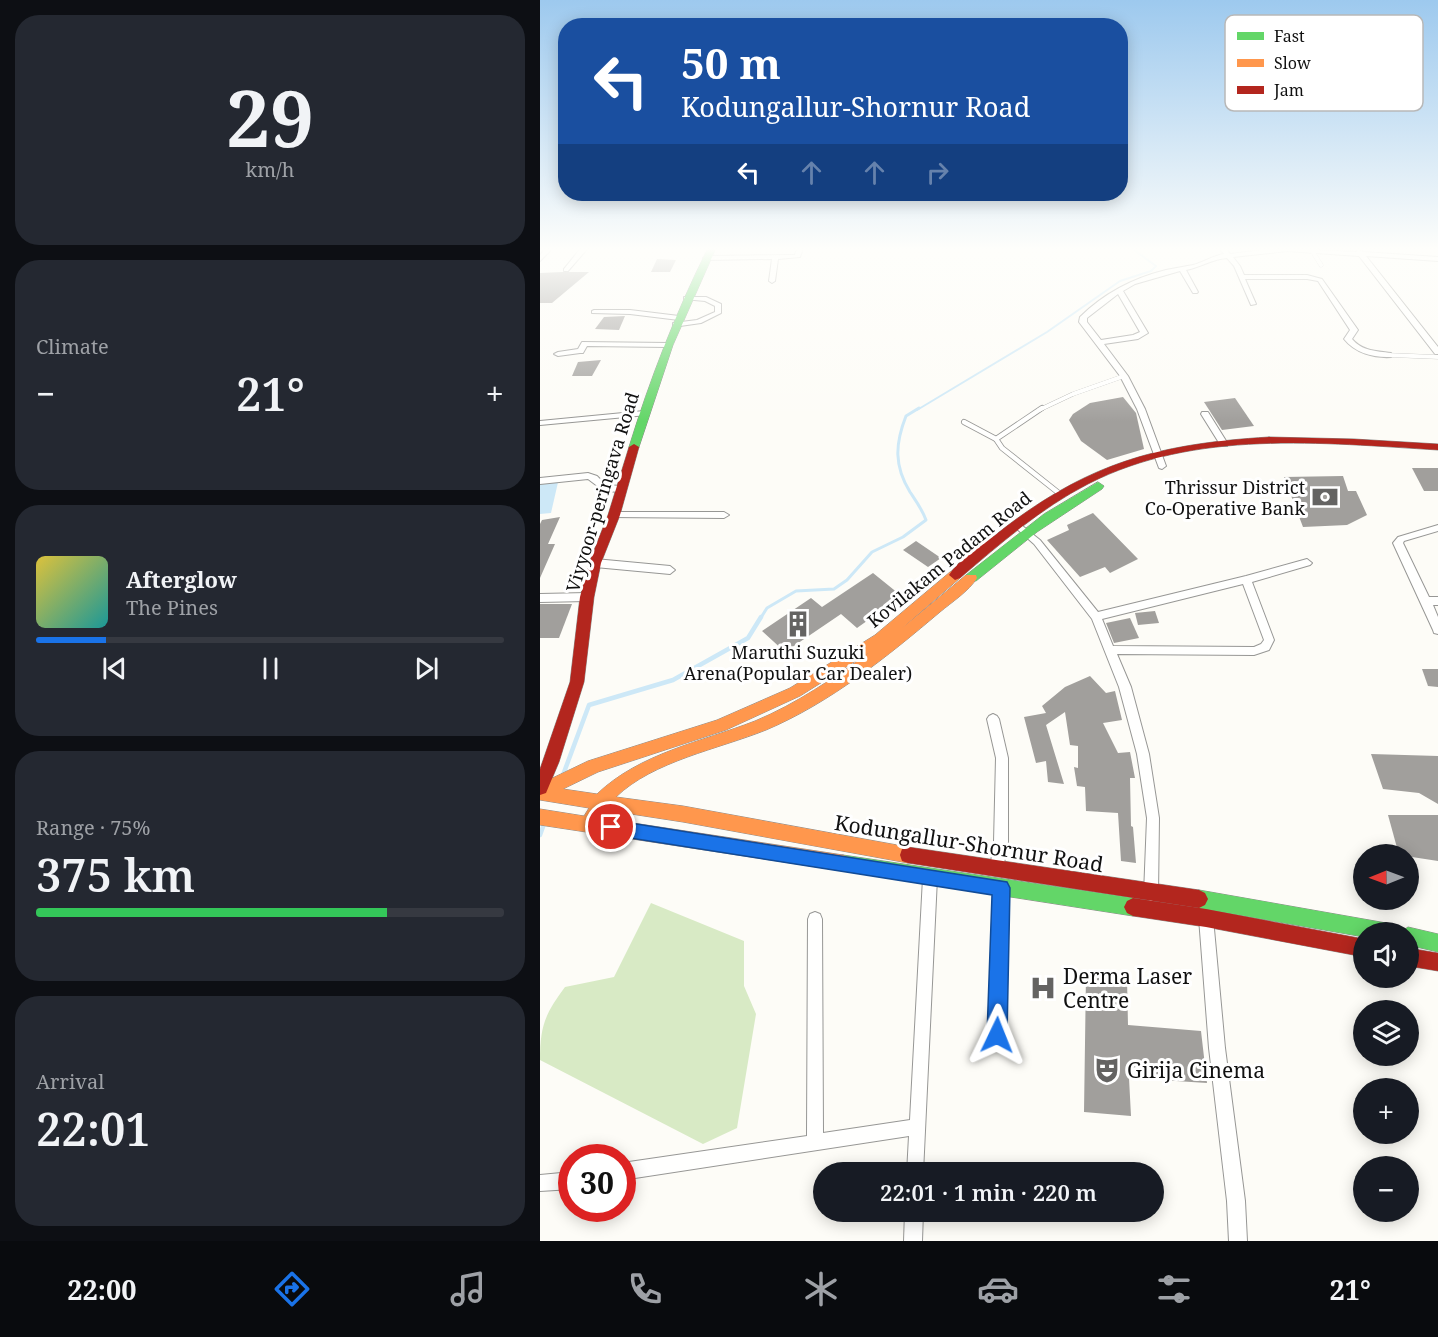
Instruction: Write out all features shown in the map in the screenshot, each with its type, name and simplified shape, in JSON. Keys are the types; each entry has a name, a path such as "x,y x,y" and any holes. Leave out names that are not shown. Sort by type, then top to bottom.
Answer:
{"main road":[{"name":"Viyyoor-peringava Road","path":"542,791 576,682 587,597 595,563 614,514 644,413 684,306"},
{"name":"Kovilakam Padam Road","path":"542,791 592,767 693,737 794,693 891,630 987,548 1111,479 1160,461 1224,444 1288,441 1438,447"},
{"name":"Kovilakam Padam Road","path":"589,824 602,800 621,783 640,772 778,717 867,662 928,616 1060,494 1086,480 1115,468 1261,448 1438,455"},
{"name":"Kodungallur-Shornur Road","path":"542,791 828,842 1151,892 1353,926"},
{"name":"Kodungallur-Shornur Road","path":"547,818 930,878 1206,918 1353,946"},
{"path":"1419,939 1438,943"},
{"path":"1419,959 1438,962"}],"street":[{"path":"594,312 630,312 677,321 699,322 718,313 719,306"},
{"path":"1099,306 1084,316 1083,322 1124,376 1141,408 1160,461"},
{"path":"1098,343 1135,337 1144,333 1129,306"},
{"path":"1338,306 1354,330 1348,339 1350,344 1366,351 1388,355"},
{"path":"1402,306 1438,352"},
{"path":"558,354 580,351 585,344 668,345"},
{"path":"540,423 644,413"},
{"path":"1206,414 1224,444"},
{"path":"540,481 588,476 594,478 603,488 621,489"},
{"path":"614,514 724,515"},
{"path":"1023,528 1096,617 1125,687 1143,754 1153,818 1151,910"},
{"path":"1438,528 1401,539 1398,543 1432,601 1438,630"},
{"path":"595,563 670,570"},
{"path":"1096,617 1307,563"},
{"path":"1111,650 1254,651 1265,647 1269,640 1246,580"},
{"path":"540,598 587,597"},
{"path":"993,719 1002,758 1001,842 997,869"},
{"path":"915,1162 930,878"},
{"path":"997,1035 1001,888"},
{"path":"1206,918 1217,1048 1236,1201 1238,1241"},
{"path":"814,1142 815,919"},
{"path":"636,1170 917,1127"},
{"path":"540,1183 558,1181"},
{"path":"913,1241 914,1222"}],"lane":[{"path":"1388,355 1438,357"},
{"path":"996,439 1082,389 1124,376"},
{"path":"964,422 996,439 1002,448 1060,494"}],"green space":[{"path":"651,903 744,941 744,986 756,1014 737,1128 703,1144 540,1060 541,1038 545,1021 558,996 565,987 614,977"}],"water":[{"path":"559,478 551,513 540,514 540,481"}],"building":[{"path":"625,316 619,330 595,329 604,317"},
{"path":"601,360 592,376 572,376 578,362"},
{"path":"1123,397 1136,413 1144,449 1107,460 1081,441 1069,420 1073,414 1090,403"},
{"path":"1235,398 1254,426 1222,430 1204,402"},
{"path":"1412,468 1438,468 1438,491 1424,491"},
{"name":"Thrissur District Co-Operative Bank","path":"1343,476 1348,491 1356,491 1367,515 1347,525 1303,527 1284,477"},
{"path":"1093,513 1138,559 1110,573 1105,567 1080,577 1047,540 1069,530 1067,525"},
{"path":"560,517 548,544 555,544 540,578 540,524 542,520"},
{"path":"916,541 941,558 928,567 903,550"},
{"path":"873,573 904,598 857,628 841,614 785,652 762,631 811,598 822,607"},
{"path":"540,604 572,604 559,638 540,638"},
{"path":"1155,611 1159,623 1138,625 1135,613"},
{"path":"1130,618 1139,638 1114,643 1106,623"},
{"path":"1422,669 1438,669 1438,687 1428,686"},
{"path":"1090,676 1106,693 1115,691 1122,720 1103,723 1118,753 1130,752 1135,778 1130,778 1131,826 1133,827 1136,863 1121,861 1118,813 1086,811 1085,787 1077,786 1074,767 1078,768 1078,746 1070,745 1065,712 1046,725 1064,784 1048,782 1046,761 1036,763 1024,717 1046,713 1042,706 1065,687"},
{"path":"1371,754 1438,756 1438,804 1419,793 1383,789"},
{"path":"1388,815 1438,815 1438,861 1419,858 1419,844 1396,844"},
{"path":"1086,975 1127,979 1128,1025 1201,1031 1207,1083 1129,1078 1131,1116 1084,1112"}],"waterway":[{"path":"917,410 1047,332 1084,306"},
{"path":"760,619 767,608 796,591 834,589 847,580 872,552 903,537 926,520 901,473 898,455 898,445 906,416 919,408"},
{"path":"563,775 589,705 673,680 748,638 761,617"},
{"path":"540,835 544,824"}],"traffic: fast":[{"path":"634,447 650,395 685,306"},
{"path":"971,578 1032,529 1064,506 1098,486"},
{"path":"843,863 1133,907"},
{"path":"1199,899 1353,926"},
{"path":"1419,939 1438,943"}],"traffic: slow":[{"path":"540,792 594,766 721,725 795,692 880,639 955,575"},
{"path":"589,824 602,800 636,773 685,752 759,726 805,703 879,653 971,578"},
{"path":"540,793 683,814 908,855"},
{"path":"540,817 843,863"}],"traffic: jam":[{"path":"955,575 1044,505 1104,472 1143,458 1226,443 1269,441 1354,442 1438,447"},
{"path":"540,788 551,762 577,682 587,597 595,563 614,515 634,447"},
{"path":"908,855 1199,899"},
{"path":"1133,907 1206,918 1353,946"},
{"path":"1419,959 1438,962"}],"place":[{"name":"Thrissur District Co-Operative Bank","path":"1325,497"},
{"name":"Maruthi Suzuki Arena(Popular Car Dealer)","path":"798,624"},
{"name":"Derma Laser Centre","path":"1043,988"},
{"name":"Girija Cinema","path":"1107,1070"}],"route":[{"path":"611,827 1001,888 997,1035"}]}
